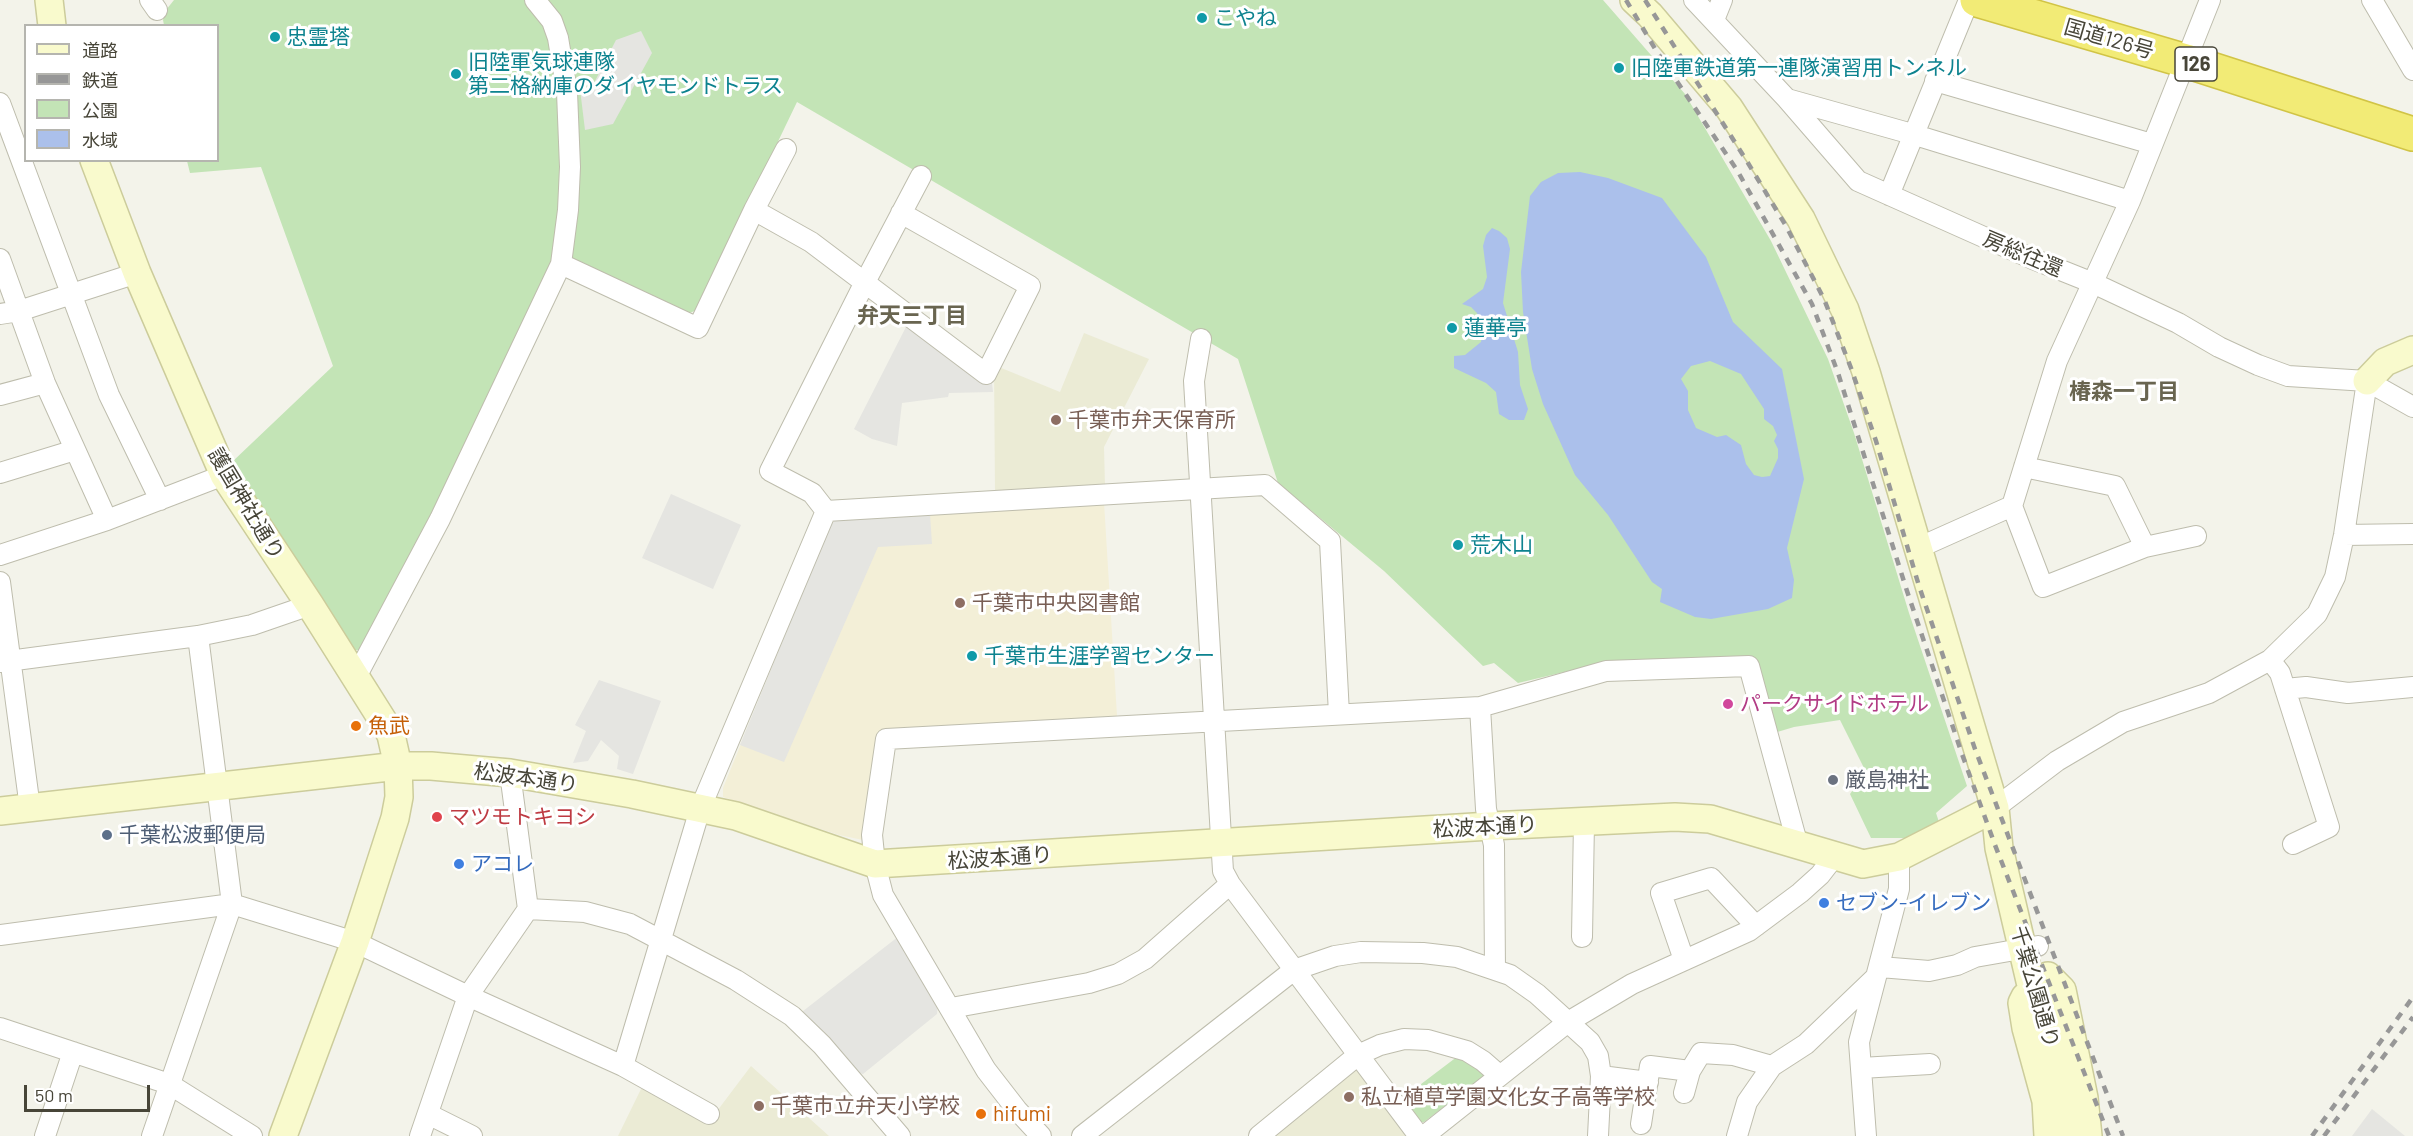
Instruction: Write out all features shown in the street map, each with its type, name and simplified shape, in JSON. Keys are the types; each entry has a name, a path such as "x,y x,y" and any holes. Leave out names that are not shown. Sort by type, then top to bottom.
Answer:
{"highway":[{"name":"国道126号","path":"1977,0 2189,54 2413,116"},
{"name":"国道126号","path":"2036,0 2413,134"}],"street":[{"path":"49,0 52,24"},
{"path":"356,677 440,519 558,276 570,167 567,92 558,38 552,21 535,0"},
{"name":"千葉公園通り","path":"1634,0 1650,15 1729,108 1802,219 1845,310 1995,808 1999,848 2039,979 2068,1121 2068,1136"},
{"name":"房総往還","path":"1694,0 1787,99 1858,181 2033,260 2093,283 2178,323 2219,347 2278,372 2288,376 2367,381 2413,407"},
{"path":"1713,20 1722,0"},
{"path":"1889,195 1912,134 1969,0"},
{"path":"2196,536 2145,548 2043,587 2012,506 2057,361 2130,201 2210,0"},
{"path":"2372,0 2413,70"},
{"path":"1935,81 2152,144"},
{"path":"1787,99 1912,134 2130,201"},
{"path":"0,103 14,149 110,395 159,500"},
{"path":"561,264 698,328 754,210 786,149"},
{"name":"護国神社通り","path":"95,162 137,273 224,475 310,605 391,735 398,766 399,797 395,818 355,942 283,1136"},
{"path":"826,511 812,493 770,471 921,176"},
{"path":"754,210 811,242 986,374 1030,286 901,213"},
{"path":"0,259 9,313 45,384 107,520"},
{"path":"9,313 137,273"},
{"path":"1201,339 1194,381 1223,871 1230,885 1419,1136"},
{"path":"1995,808 2057,761 2123,722 2210,693 2270,660 2316,614 2335,577 2344,535 2367,381 2385,362 2413,350"},
{"path":"0,395 45,384"},
{"path":"0,473 75,450"},
{"path":"2024,467 2115,486 2145,548"},
{"path":"0,555 107,520 224,475"},
{"path":"826,511 1265,485 1330,541 1339,714"},
{"path":"1918,548 2012,506"},
{"path":"623,1066 700,809 826,511"},
{"path":"2344,535 2413,534"},
{"path":"0,582 5,662 30,808"},
{"path":"5,662 198,636 252,625 310,605"},
{"path":"152,1136 232,904 198,636"},
{"path":"2270,660 2280,673 2329,827 2293,844"},
{"path":"1041,1136 986,1070 883,895 875,864 872,835 886,739 1480,706 1606,671 1749,666 1798,846"},
{"path":"2285,689 2306,687 2348,693 2413,687"},
{"path":"1480,706 1486,809 1494,845 1495,970"},
{"name":"松波本通り","path":"0,811 398,766 510,773 633,794 741,818 875,864 1490,826 1675,817 1710,819 1863,864 1899,857 1995,808"},
{"path":"420,1136 468,996 528,909 510,773"},
{"path":"1582,937 1584,822"},
{"path":"1424,1136 1568,1022 1632,984 1756,926 1800,893 1820,875 1834,857"},
{"path":"1866,1136 1859,1042 1899,889 1899,857"},
{"path":"1684,960 1661,893 1711,878 1756,926"},
{"path":"951,1008 1089,983 1118,974 1145,959 1230,885"},
{"path":"0,935 232,904 355,942 623,1066 709,1114"},
{"path":"528,909 585,912 630,924 736,980 792,1016 822,1045 900,1136"},
{"path":"1738,1136 1747,1102 1772,1066 1806,1044 1879,971 1929,970 1957,965 1975,957 2031,948"},
{"path":"1082,1136 1294,969 1335,956 1361,952 1457,957 1510,975 1537,994 1590,1042 1598,1056 1601,1076 1598,1136"},
{"path":"2048,1136 2046,1101 2026,1028 2022,1003 2039,979 2062,990 2084,1098 2088,1136"},
{"path":"0,1028 169,1084 252,1136"},
{"path":"1258,1136 1358,1055 1380,1045 1404,1040 1428,1040 1467,1051 1499,1075"},
{"path":"45,1136 73,1052"},
{"path":"1684,1093 1690,1071 1701,1053 1732,1055 1772,1066"},
{"path":"1861,1068 1930,1064"},
{"path":"1641,1124 1650,1066 1690,1071"},
{"path":"1601,1076 1647,1082"},
{"path":"428,1114 472,1136"}],"shaded area":[{"path":"641,31 652,53 613,124 585,130 580,89 593,85 616,40"},
{"path":"908,323 992,383 993,392 949,393 948,397 902,403 897,446 872,439 854,429"},
{"name":"千葉市弁天保育所","path":"1084,333 1149,359 1104,447 1105,486 995,494 994,365 1060,392"},
{"path":"671,494 741,525 713,589 642,558"},
{"path":"1104,502 1117,716 890,729 878,739 863,840 839,835 723,797 723,788 829,528 834,521"},
{"path":"930,514 932,544 878,547 784,762 740,745 829,528 834,521"},
{"path":"599,680 661,701 633,774 617,769 619,756 601,740 588,761 573,763 586,731 575,725"},
{"path":"899,936 938,1004 937,1014 863,1074 853,1072 798,1015"},
{"name":"千葉市立弁天小学校","path":"751,1066 829,1136 618,1136 641,1089 649,1087 708,1123"},
{"name":"私立植草学園文化女子高等学校","path":"1351,1068 1360,1068 1405,1127 1405,1136 1269,1136"},
{"path":"2372,1109 2405,1136 2352,1136"}],"green space":[{"path":"174,0 1603,0 1685,94 1771,241 1828,359 1854,433 1909,613 1967,786 1936,813 1939,822 1912,838 1871,838 1850,794 1866,772 1840,720 1794,727 1774,733 1751,661 1594,665 1518,683 1494,663 1483,666 1384,571 1278,483 1238,359 797,102 697,310 682,316 553,262 471,438 362,650 355,650 232,462 333,366 261,167 190,173 187,162 219,162 219,24 164,24 166,10"},
{"path":"1462,1053 1487,1074 1424,1122 1419,1122 1400,1100"}],"water":[{"path":"1580,172 1608,178 1662,198 1706,257 1733,322 1782,369 1804,479 1787,548 1794,580 1792,598 1768,609 1711,619 1695,617 1660,602 1662,589 1652,582 1608,515 1575,475 1543,404 1532,369 1523,312 1521,272 1530,196 1541,182 1558,173","holes":["1710,361 1741,374 1764,409 1764,419 1773,426 1777,435 1774,441 1778,449 1778,458 1770,476 1754,475 1746,464 1741,445 1726,435 1717,437 1696,428 1688,410 1688,391 1681,379 1691,366"]},
{"path":"1492,228 1507,238 1510,249 1503,303 1518,352 1520,385 1528,409 1524,420 1509,420 1499,414 1496,392 1486,383 1454,368 1454,356 1465,355 1481,342 1483,331 1477,313 1471,307 1462,304 1483,289 1487,277 1483,246 1486,235"}],"railway":[{"path":"1626,0 1657,52 1737,170 1812,304 1838,373 1907,591 1962,754 1995,845 2109,1136"},
{"path":"1645,0 1786,226 1824,299 1876,441 1919,586 1975,749 2123,1136"},
{"path":"2312,1136 2413,997"},
{"path":"2324,1136 2413,1017"}],"place":[{"name":"こやね","path":"1202,18"},
{"name":"忠霊塔","path":"275,37"},
{"name":"旧陸軍鉄道第一連隊演習用トンネル","path":"1619,68"},
{"name":"旧陸軍気球連隊 第二格納庫のダイヤモンドトラス","path":"456,74"},
{"name":"蓮華亭","path":"1452,328"},
{"name":"千葉市弁天保育所","path":"1056,420"},
{"name":"荒木山","path":"1458,545"},
{"name":"千葉市中央図書館","path":"960,603"},
{"name":"千葉市生涯学習センター","path":"972,656"},
{"name":"パークサイドホテル","path":"1728,704"},
{"name":"魚武","path":"356,726"},
{"name":"厳島神社","path":"1833,780"},
{"name":"マツモトキヨシ","path":"437,817"},
{"name":"千葉松波郵便局","path":"107,835"},
{"name":"アコレ","path":"459,864"},
{"name":"セブン-イレブン","path":"1824,903"},
{"name":"私立植草学園文化女子高等学校","path":"1349,1097"},
{"name":"千葉市立弁天小学校","path":"759,1106"},
{"name":"hifumi","path":"981,1114"}],"district":[{"name":"弁天三丁目","path":"912,316"},
{"name":"椿森一丁目","path":"2124,392"}]}
